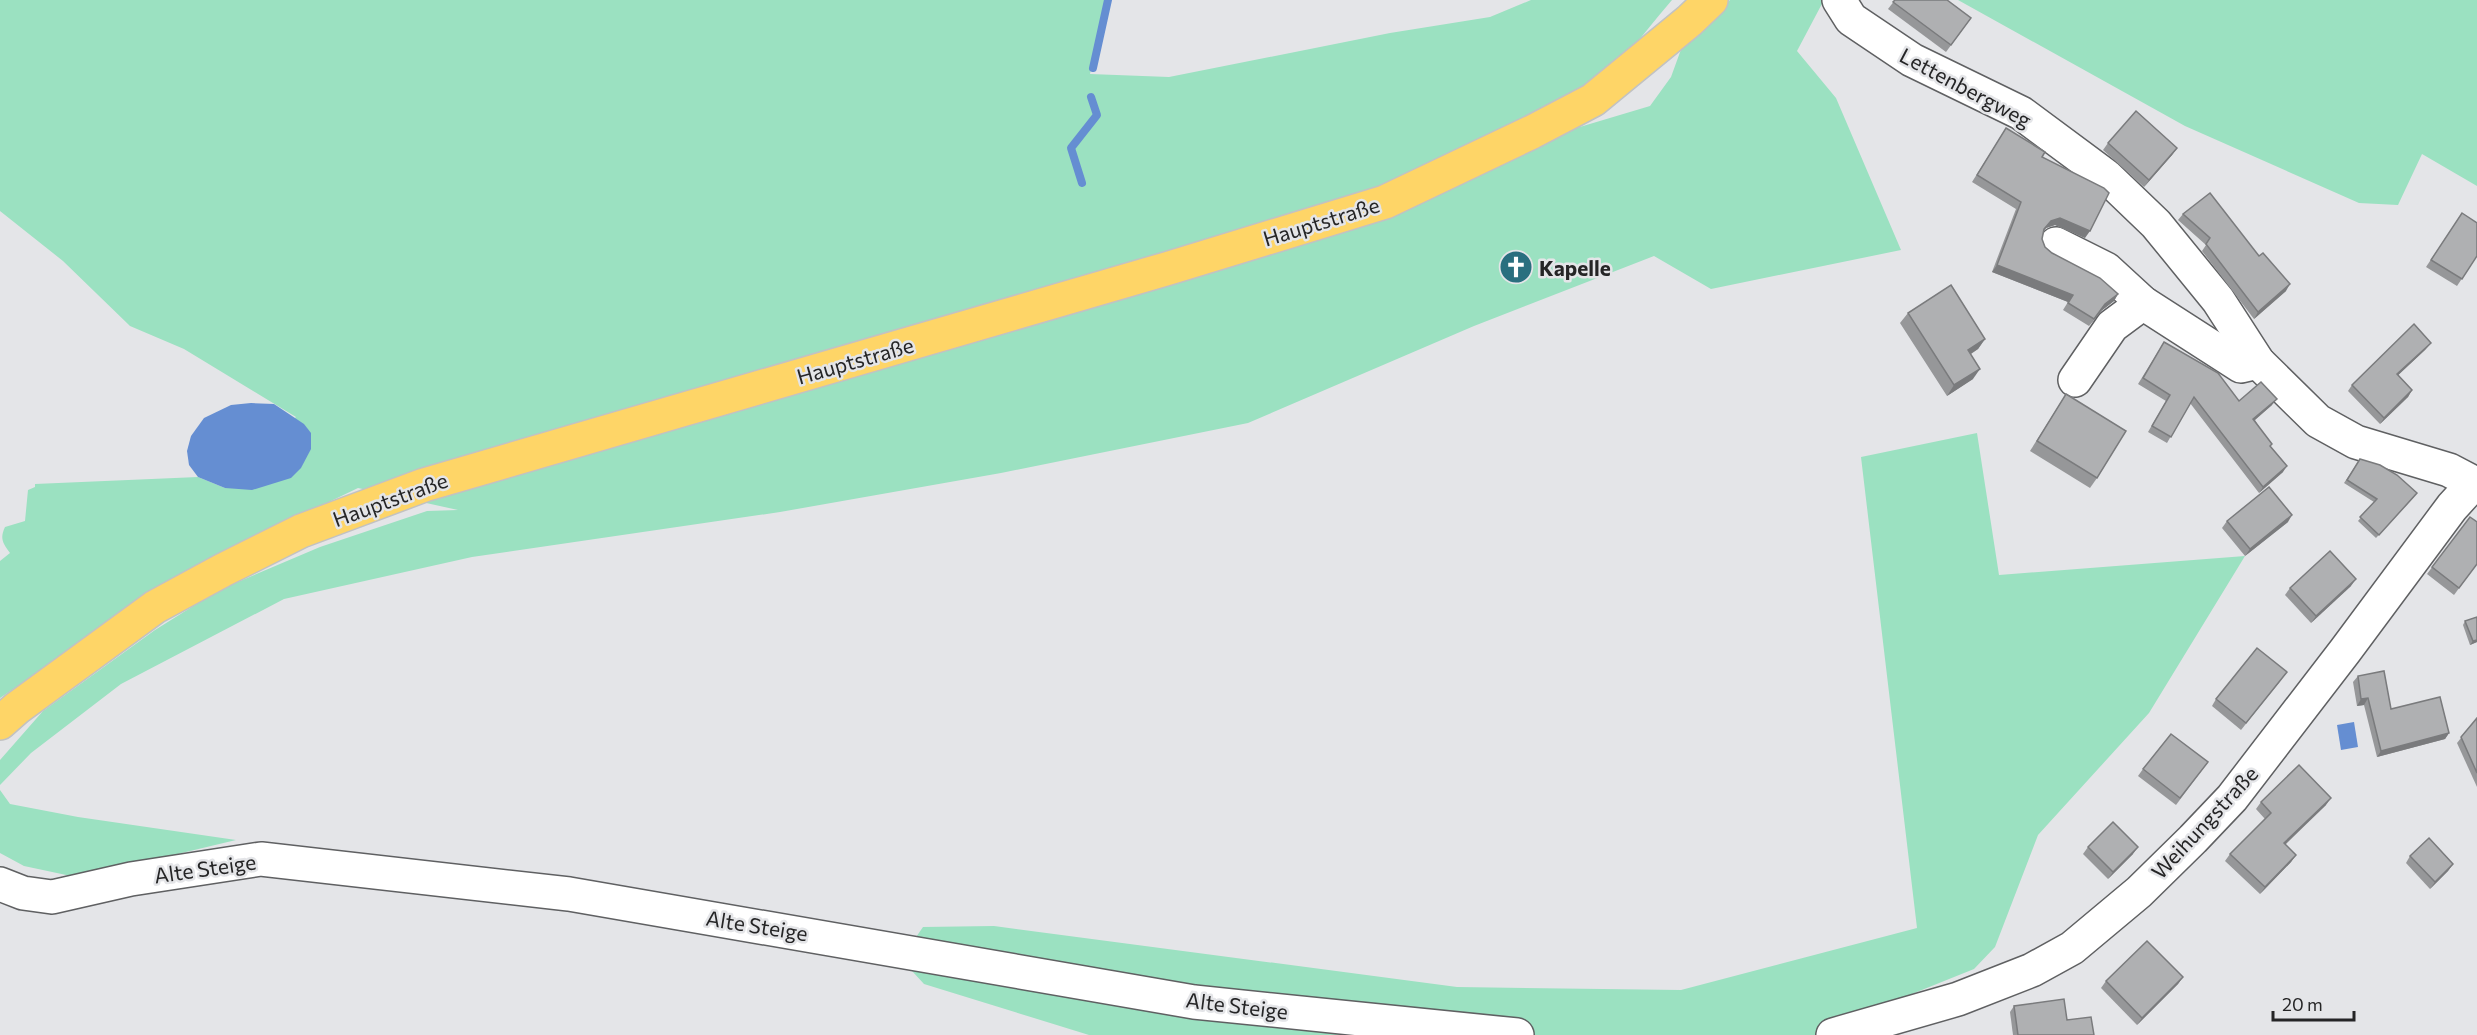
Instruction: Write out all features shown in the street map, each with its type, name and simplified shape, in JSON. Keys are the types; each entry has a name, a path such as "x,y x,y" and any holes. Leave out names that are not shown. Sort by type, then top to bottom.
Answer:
{"main road":[{"name":"Hauptstraße","path":"0,723 17,708 155,607 302,531 424,484 1155,272 1385,202 1532,132 1593,100 1711,0"}],"street":[{"name":"Lettenbergweg","path":"1839,0 1851,19 1912,60 2021,113 2106,176 2156,224 2218,300 2258,362 2318,421 2356,442 2449,470 2475,483"},
{"path":"2056,244 2106,269 2143,303 2241,366 2258,362"},
{"path":"2075,380 2112,326 2143,303"},
{"name":"Weihungstraße","path":"1833,1035 1958,999 2032,970 2072,948 2139,892 2232,798 2452,507 2475,483"},
{"name":"Alte Steige","path":"0,884 22,893 52,897 131,879 261,859 569,894 1194,1002 1517,1035"}],"green space":[{"path":"0,0 1106,0 1090,74 1169,77 1390,33 1490,17 1531,0 1672,0 1563,132 1650,106 1671,77 1683,44 1730,0 1824,0 1797,51 1836,98 1901,250 1711,289 1654,256 1474,326 1248,423 1001,473 780,512 472,557 284,599 121,684 31,753 0,785 0,760 43,711 155,630 219,590 320,547 427,511 458,510 358,488 192,568 0,698 0,561 10,553 2,537 5,527 25,521 28,490 35,487 35,484 198,477 225,488 296,417 184,349 130,326 63,261 0,211"},
{"path":"1958,0 2477,0 2477,186 2422,154 2398,205 2359,203 2185,126"},
{"path":"1977,433 1999,575 2245,556 2149,713 2038,835 1995,947 1974,969 1877,1008 1882,1035 1089,1035 924,984 901,959 923,927 994,926 1457,987 1681,990 1917,928 1861,457"},
{"path":"0,790 10,804 78,817 236,840 140,863 71,876 24,866 0,853"}],"water":[{"path":"274,404 304,424 311,433 311,449 301,468 291,478 252,490 225,488 198,477 189,465 187,451 191,436 204,418 231,405"},
{"path":"2354,722 2358,747 2341,750 2337,725"}],"building":[{"path":"1895,0 1947,0 1971,18 1951,45 1893,2"},
{"path":"2136,111 2177,148 2149,180 2108,143"},
{"path":"2006,128 2045,152 2042,157 2104,188 2109,193 2090,231 2060,218 2051,221 2044,229 2042,239 2045,247 2052,253 2100,278 2118,294 2105,304 2094,319 2068,303 2073,295 1997,265 2021,202 1977,175"},
{"path":"2210,193 2259,256 2263,253 2290,284 2258,312 2206,244 2210,238 2183,214"},
{"path":"2462,213 2477,223 2477,256 2462,279 2431,260"},
{"path":"1951,285 1985,339 1968,350 1980,369 1954,385 1908,313"},
{"path":"2414,324 2431,343 2397,374 2412,390 2384,418 2352,385"},
{"path":"2164,342 2218,373 2239,401 2261,382 2277,399 2253,419 2272,444 2270,446 2287,466 2263,487 2194,397 2171,437 2152,426 2170,395 2143,378"},
{"path":"2066,394 2126,431 2097,478 2037,441"},
{"path":"2360,459 2380,465 2397,475 2417,493 2379,535 2360,517 2377,499 2347,480"},
{"path":"2269,487 2292,515 2250,549 2227,521"},
{"path":"2470,517 2477,522 2477,564 2459,588 2432,567"},
{"path":"2330,551 2356,579 2316,616 2290,588"},
{"path":"2477,617 2477,640 2473,641 2465,621"},
{"path":"2257,648 2287,672 2246,723 2216,699"},
{"path":"2384,671 2391,709 2440,697 2449,733 2381,751 2368,698 2361,699 2358,676"},
{"path":"2477,718 2477,773 2461,737"},
{"path":"2171,734 2208,762 2180,798 2143,769"},
{"path":"2299,765 2331,798 2284,843 2296,855 2265,887 2230,854 2271,813 2261,802"},
{"path":"2113,822 2138,847 2113,872 2088,847"},
{"path":"2429,838 2453,864 2435,882 2410,856"},
{"path":"2147,941 2183,977 2142,1018 2106,981"},
{"path":"2064,999 2067,1020 2091,1017 2094,1035 2018,1035 2014,1006"}],"waterway":[{"path":"1093,68 1108,0"},
{"path":"1082,183 1071,148 1097,115 1091,97"}],"place":[{"name":"Kapelle","path":"1516,267"}]}
